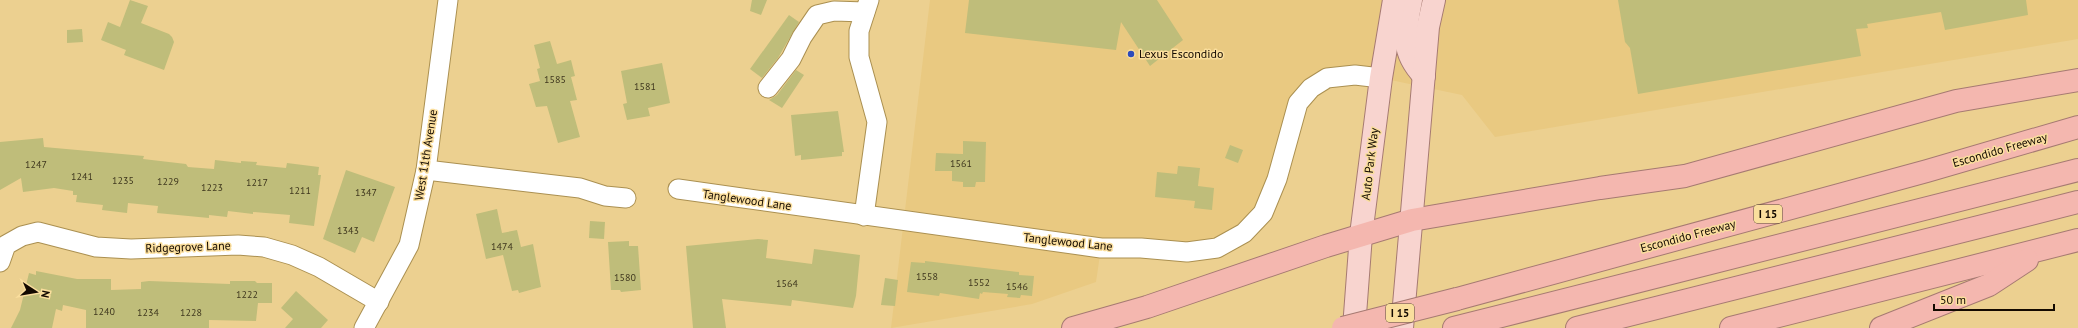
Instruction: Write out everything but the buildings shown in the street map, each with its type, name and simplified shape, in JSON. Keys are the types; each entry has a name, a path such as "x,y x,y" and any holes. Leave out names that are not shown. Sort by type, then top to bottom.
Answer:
{"highway":[{"path":"1073,328 1147,307 1361,235 1412,220 1600,188 1685,176 1956,101 2078,80"},
{"name":"Escondido Freeway","path":"1343,328 1927,171 2078,127"},
{"path":"1454,328 2078,170"},
{"path":"1577,328 2078,202"},
{"path":"1731,328 2078,240"},
{"path":"1881,328 1989,285 2041,250"}],"main road":[{"name":"Auto Park Way","path":"1354,328 1361,235 1381,78 1394,0"},
{"path":"1411,0 1407,19 1407,48 1414,66 1424,76"},
{"path":"1402,328 1428,27 1434,0"}],"street":[{"name":"West 11th Avenue","path":"364,328 410,245 426,170 448,0"},
{"path":"768,88 791,58 802,37 817,15 867,6 859,31 859,57 877,122 864,216"},
{"name":"Tanglewood Lane","path":"678,190 1101,248 1141,248 1187,252 1217,248 1244,233 1263,213 1277,179 1298,103 1311,88 1327,78 1355,75 1381,78"},
{"path":"426,170 580,188 605,196 626,198"},
{"name":"Ridgegrove Lane","path":"0,262 6,245 22,236 38,232 96,246 132,249 238,245 264,247 292,254 319,267 379,302"}],"shaded area":[{"path":"930,0 2078,0 2078,39 1495,137 1462,95 1381,78 1311,88 1263,213 1217,248 1101,248 1096,282 1032,304 891,328"}],"place":[{"name":"Lexus Escondido","path":"1131,54"}]}
